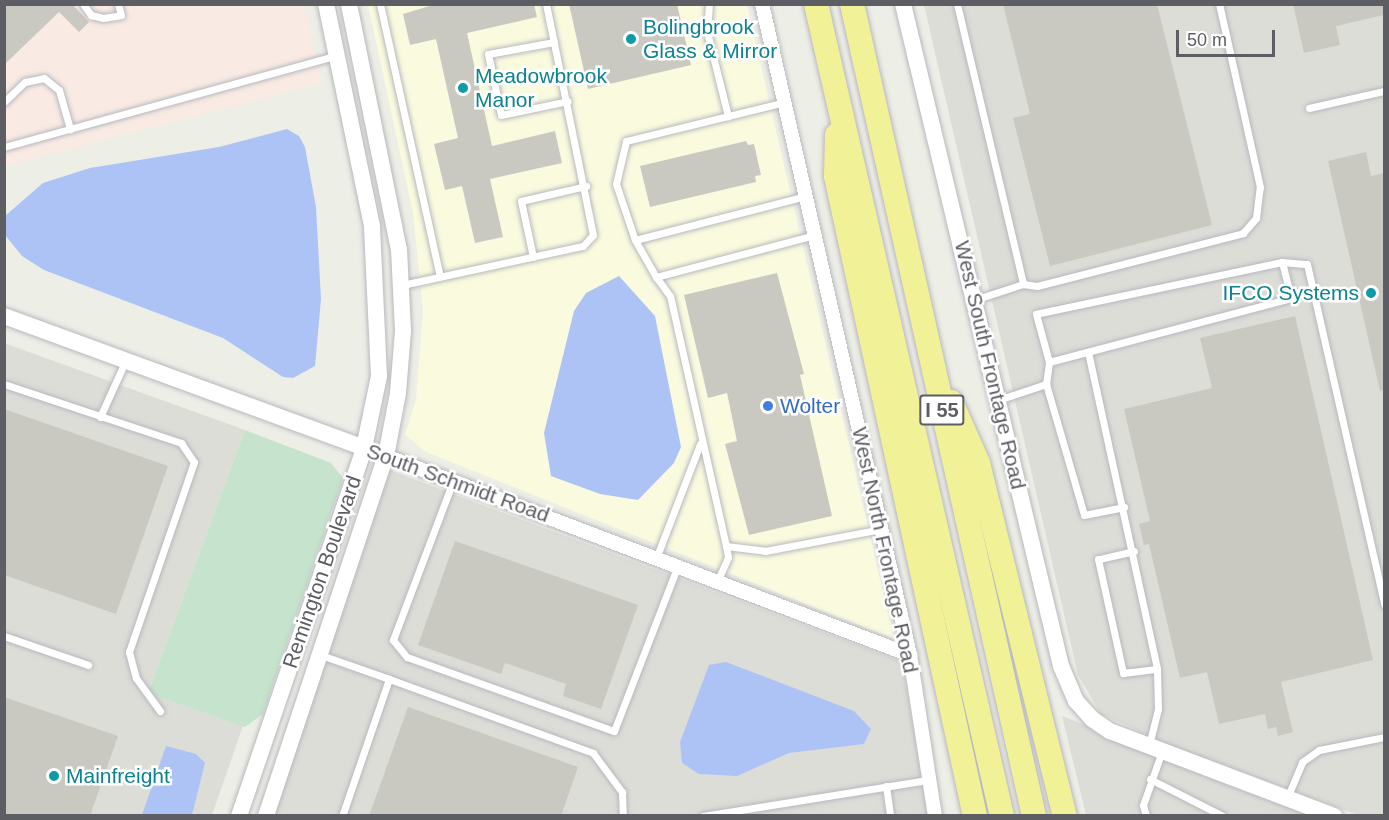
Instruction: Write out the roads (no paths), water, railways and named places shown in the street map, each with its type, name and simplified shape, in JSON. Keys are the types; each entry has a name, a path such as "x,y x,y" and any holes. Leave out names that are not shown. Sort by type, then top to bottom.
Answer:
{"highway":[{"name":"I 55","path":"816,4 1002,816"},
{"name":"I 55","path":"852,4 1034,816"},
{"path":"838,103 836,176 975,816"},
{"path":"929,351 978,463 1065,816"}],"street":[{"name":"Remington Boulevard","path":"239,816 364,448 379,376 378,286 363,172 326,4"},
{"name":"Remington Boulevard","path":"266,816 386,456 400,373 402,285 392,196 349,4"},
{"name":"West North Frontage Road","path":"762,4 910,655 935,816"},
{"name":"West South Frontage Road","path":"903,4 1060,666 1076,701 1092,719 1156,749"},
{"name":"South Schmidt Road","path":"4,316 657,556 677,568 910,655"},
{"path":"1156,749 1334,816"}],"lane":[{"path":"83,4 91,15 103,18 121,15 118,4"},
{"path":"380,4 440,276"},
{"path":"402,285 583,246 592,235 586,186 546,4"},
{"path":"709,4 707,32 728,116"},
{"path":"957,4 1023,284"},
{"path":"974,300 1023,284 1037,286 1242,232 1256,219 1260,187 1219,4"},
{"path":"554,42 488,54 501,115 568,101"},
{"path":"4,147 337,55"},
{"path":"4,102 25,82 44,78 59,90 70,129"},
{"path":"1309,108 1384,91"},
{"path":"717,582 728,557 670,296 656,277 635,240 616,184 626,141 784,102"},
{"path":"534,256 521,201 586,186"},
{"path":"635,240 806,196"},
{"path":"656,277 814,235"},
{"path":"1049,362 1291,298 1282,262"},
{"path":"1124,507 1084,515 1046,384 1049,362 1036,314 1282,262 1307,264 1384,604"},
{"path":"1088,352 1134,551 1157,669 1156,749 1143,805 1146,816"},
{"path":"100,417 126,361"},
{"path":"4,384 181,443 194,462 129,652 136,678 160,711"},
{"path":"998,400 1046,384"},
{"path":"657,556 701,442"},
{"path":"453,481 393,640 407,657 614,731 677,568"},
{"path":"726,546 765,551 881,529"},
{"path":"1134,551 1098,559 1123,673 1157,669"},
{"path":"4,636 88,665"},
{"path":"320,655 593,753 622,792 623,816"},
{"path":"342,816 389,679"},
{"path":"1287,798 1302,762 1319,750 1384,737"},
{"path":"1150,779 1223,816"},
{"path":"703,816 929,780"},
{"path":"886,786 890,816"}],"water":[{"path":"287,129 299,136 305,147 316,207 321,299 315,366 293,378 283,377 223,338 44,270 22,256 5,235 5,216 43,183 90,168 219,147"},
{"path":"619,276 655,316 681,447 674,463 638,500 600,494 551,476 544,433 574,311 586,293"},
{"path":"726,662 854,711 871,729 864,744 789,753 737,776 699,774 682,763 680,742 709,665"},
{"path":"166,746 196,754 205,763 191,815 142,815"}],"place":[{"name":"Bolingbrook Glass & Mirror","path":"631,39"},
{"name":"Meadowbrook Manor","path":"463,88"},
{"name":"IFCO Systems","path":"1371,293"},
{"name":"Wolter","path":"768,406"},
{"name":"Mainfreight","path":"54,776"}]}
